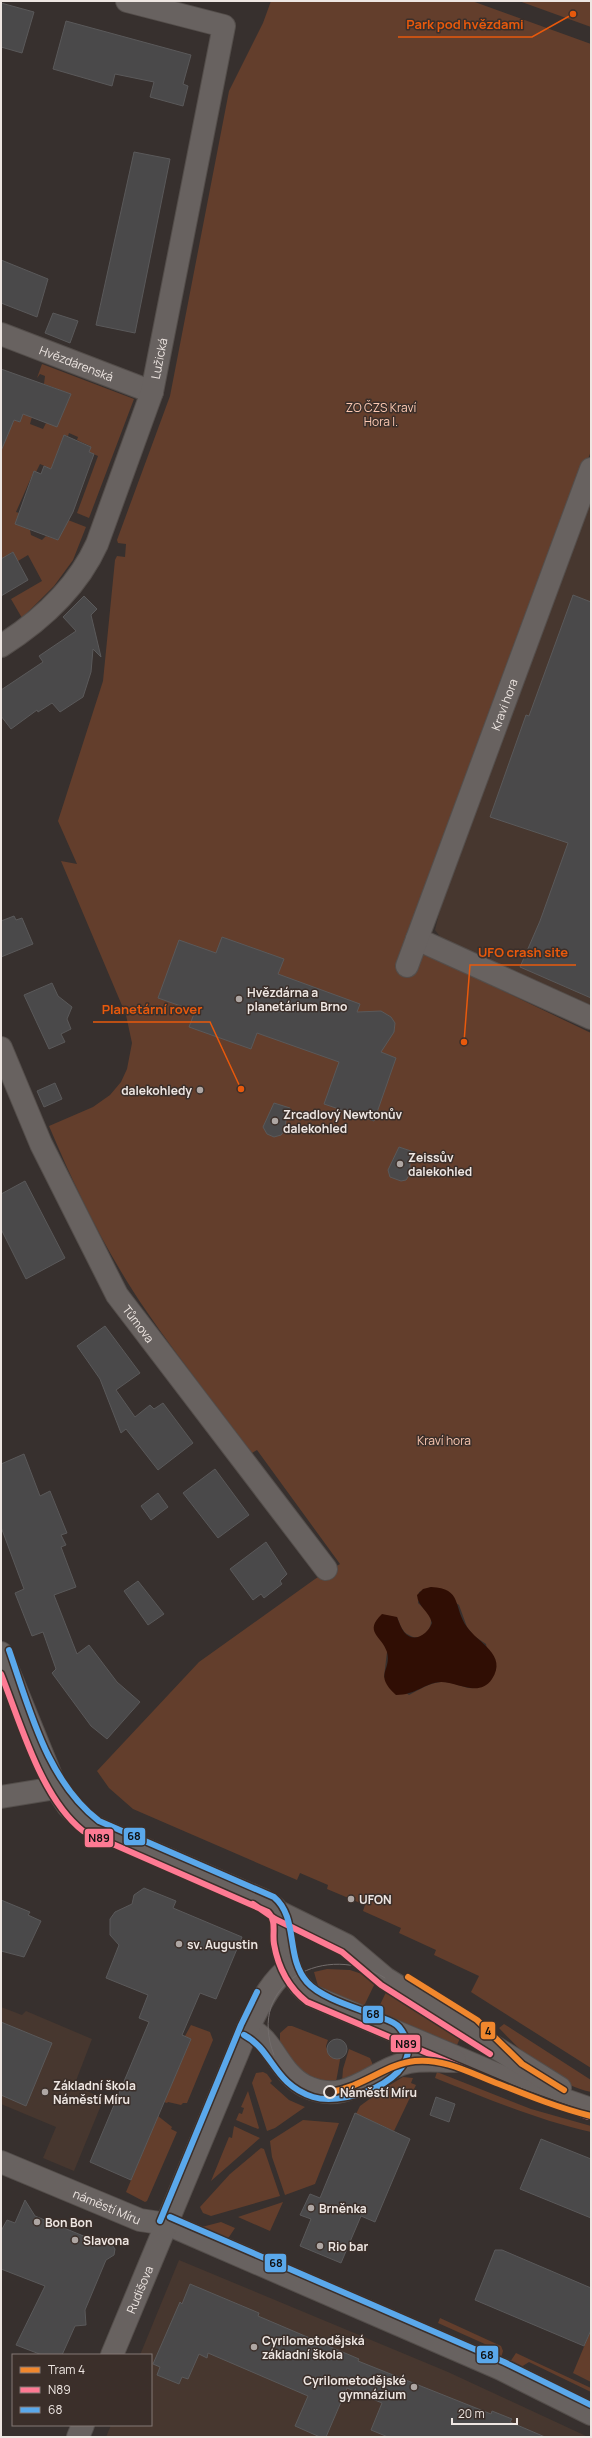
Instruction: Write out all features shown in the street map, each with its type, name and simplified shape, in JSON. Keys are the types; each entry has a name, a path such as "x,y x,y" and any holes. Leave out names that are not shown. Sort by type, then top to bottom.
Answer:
{"street":[{"name":"Lužická","path":"1,646 30,628 69,590 86,568 97,544 152,392 224,26 127,1"},
{"name":"Hvězdárenská","path":"1,334 152,392"},
{"name":"Kraví hora","path":"407,966 591,469"},
{"path":"417,939 591,1018"},
{"name":"Tůmova","path":"1,1048 41,1144 117,1295 326,1569"},
{"path":"1,1653 56,1788 74,1812 96,1828 271,1906 346,1945 374,1969 395,1972 415,1981 477,2020 522,2064 542,2078 586,2103"},
{"path":"1,1797 56,1788"},
{"path":"271,1906 282,1922 283,1945 290,1967 301,1987 312,1996 522,2085 586,2103"},
{"path":"167,2224 248,2028 265,1993 273,1982 290,1967"},
{"path":"248,2028 255,2031 266,2041 288,2074 313,2089 330,2092 349,2090 387,2070 415,2061 464,2061"},
{"path":"387,2070 396,2062 400,2052 398,2040 391,2030"},
{"name":"náměstí Míru","path":"1,2162 140,2220 167,2224 501,2369 591,2414"},
{"name":"Rudišova","path":"112,2354 167,2224"},
{"path":"78,2437 83,2426"}],"shaded area":[{"path":"591,499 591,1005 460,948 441,938 435,930 442,902"},
{"path":"431,1587 441,1588 453,1595 467,1627 494,1656 496,1671 487,1685 481,1687 468,1688 441,1682 430,1684 409,1693 396,1695 389,1688 384,1677 388,1658 387,1652 374,1630 374,1625 382,1614 397,1617 404,1632 408,1636 416,1637 424,1634 432,1623 429,1615 419,1603 417,1595 423,1589"},
{"name":"Základní škola Náměstí Míru","path":"1,2007 22,2015 26,2011 92,2039 74,2086 104,2098 74,2171 43,2158 56,2127 1,2104"},
{"name":"Cyrilometodějská základní škola","path":"179,2260 448,2372 586,2436 106,2437 111,2426 152,2426 152,2354 140,2354"}],"green space":[{"name":"ZO ČZS Kraví Hora I.","path":"271,1 472,1 591,44 591,451 407,945 591,1033 591,2068 471,1992 479,1976 434,1955 436,1950 399,1933 401,1928 363,1911 365,1905 327,1889 328,1885 300,1873 297,1880 133,1809 109,1788 97,1771 199,1662 315,1579 340,1564 257,1450 252,1453 185,1365 132,1290 93,1221 49,1126 93,1107 110,1095 121,1082 127,1069 132,1043 126,1015 61,861 77,864 58,821 103,681 115,560 117,556 125,557 126,544 118,543 117,540 170,396 229,91 263,23","holes":["431,1587 459,1605 467,1627 474,1636 486,1644 492,1678 485,1684 472,1688 466,1688 448,1682 441,1682 424,1687 409,1695 384,1677 387,1652 397,1617 405,1632 413,1637 422,1636 426,1633 430,1626 431,1621 429,1614 418,1603 419,1592"]},
{"path":"519,1 591,1 591,27"},
{"path":"42,364 134,399 89,518 77,513 98,456 89,452 90,446 77,440 78,437 69,433 68,436 64,435 51,469 40,464 36,472 34,471 16,512 19,513 16,524 30,530 31,535 42,540 46,536 58,540 68,520 86,527 73,560 54,586 22,618 11,599 42,581 28,555 18,561 12,552 1,560 1,418 13,423 14,420 20,422 23,414 32,417 30,424 43,429 46,423 59,422 71,394 44,384 45,376 40,374 37,378"},
{"path":"327,1969 350,1970 377,1979 364,2006 318,1986 314,1972"},
{"path":"389,1986 462,2034 457,2045 377,2011"},
{"path":"504,2024 591,2080 591,2092 564,2082 540,2067 499,2028"},
{"path":"191,2025 210,2032 213,2040 187,2103 183,2103 181,2105 167,2103 164,2102 191,2039 185,2036"},
{"path":"288,2026 292,2026 328,2040 326,2046 328,2053 337,2056 341,2054 336,2082 329,2083 305,2075 280,2046 280,2033"},
{"path":"349,2049 370,2058 373,2065 342,2082 343,2069"},
{"path":"263,2072 267,2074 272,2081 270,2083 289,2100 305,2107 275,2128 267,2131 252,2083 256,2073"},
{"path":"437,2072 531,2109 591,2126 591,2132 531,2115 493,2101 435,2078"},
{"path":"403,2077 413,2078 411,2083 416,2085 394,2131 356,2114 360,2106 375,2095 376,2098 385,2092 383,2089"},
{"path":"248,2091 259,2128 258,2129 236,2120 239,2113 242,2114 244,2108 241,2107"},
{"path":"158,2116 172,2127 171,2129 177,2132 147,2201 145,2202 126,2192"},
{"path":"303,2120 339,2123 315,2184 285,2195 272,2157 270,2141"},
{"path":"234,2126 260,2138 211,2181 229,2137 232,2138"},
{"path":"261,2148 264,2149 280,2196 211,2216 203,2213 200,2207 230,2174"},
{"path":"283,2202 270,2231 238,2217"},
{"path":"221,2222 235,2228 229,2237 224,2238 198,2228"},
{"path":"440,2318 501,2346 503,2351 501,2358 497,2356 496,2349 438,2323"},
{"path":"591,2330 591,2382 573,2373"},
{"path":"516,2353 591,2388 591,2392 529,2362 521,2367 510,2362"}],"building":[{"path":"1,3 34,12 22,53 1,47"},
{"path":"66,21 191,55 183,84 188,86 183,106 150,97 154,82 115,74 112,86 53,69"},
{"path":"134,152 170,159 135,333 96,325"},
{"path":"1,260 48,279 37,317 1,303"},
{"path":"53,313 78,321 70,343 45,333"},
{"path":"1,369 71,394 57,427 23,414 20,422 14,420 1,451"},
{"path":"64,435 91,447 89,452 94,454 73,512 58,540 15,524 34,471 41,474 44,466 51,469"},
{"path":"13,552 28,580 1,596 1,559"},
{"path":"573,595 591,602 591,998 520,967 540,921 568,843 490,817 526,715 529,716"},
{"path":"84,596 97,609 91,615 101,657 93,649 91,672 83,697 60,712 52,703 38,712 37,710 11,729 1,716 1,690 43,662 39,656 76,631 63,617"},
{"path":"14,916 16,920 22,918 33,944 1,957 1,921"},
{"path":"222,937 284,959 278,974 360,1004 357,1012 381,1011 391,1017 395,1023 394,1032 381,1052 396,1058 374,1121 324,1104 339,1062 257,1033 251,1049 189,1027 195,1011 158,998 179,940 216,953"},
{"path":"52,983 58,996 72,1007 67,1019 71,1029 61,1034 65,1042 49,1049 24,995"},
{"path":"55,1083 62,1099 44,1107 37,1091"},
{"name":"Zrcadlový Newtonův dalekohled","path":"274,1103 290,1108 286,1120 285,1130 281,1135 274,1137 267,1134 263,1127"},
{"name":"Zeissův dalekohled","path":"399,1147 414,1152 410,1164 410,1174 406,1180 401,1181 390,1177 388,1170"},
{"path":"25,1181 65,1258 26,1279 1,1229 1,1194"},
{"path":"105,1326 140,1373 116,1390 135,1417 150,1405 154,1409 163,1403 193,1443 158,1470 126,1429 121,1433 100,1379 77,1346"},
{"path":"24,1454 40,1496 50,1491 67,1533 61,1535 66,1545 61,1547 76,1587 54,1595 77,1654 89,1645 117,1682 140,1702 107,1739 91,1726 52,1673 56,1669 43,1632 32,1636 15,1593 24,1589 1,1527 1,1464"},
{"path":"215,1469 249,1515 218,1538 183,1493"},
{"path":"158,1493 168,1507 151,1520 141,1506"},
{"path":"266,1542 287,1574 280,1581 282,1584 264,1598 261,1594 253,1600 230,1569"},
{"path":"138,1581 164,1614 148,1625 124,1591"},
{"path":"144,1888 176,1901 173,1908 242,1937 216,1999 200,1993 182,2035 191,2039 131,2180 90,2162 149,2022 139,2018 148,1995 106,1978 119,1945 110,1935 110,1919 115,1912 132,1904 134,1895"},
{"path":"1,1900 30,1912 28,1915 41,1921 24,1957 1,1951"},
{"path":"1,2022 52,2043 26,2106 1,2095"},
{"path":"337,2039 344,2042 347,2049 344,2056 337,2059 330,2056 327,2049 330,2042"},
{"path":"436,2097 455,2104 449,2122 430,2115"},
{"path":"355,2113 410,2139 375,2222 361,2216 341,2263 300,2246 311,2219 300,2215 310,2194 320,2198"},
{"path":"541,2139 591,2159 591,2218 520,2189"},
{"path":"25,2200 35,2216 98,2242 110,2242 115,2249 114,2255 106,2260 85,2310 86,2325 75,2326 62,2354 39,2354 16,2345 45,2286 1,2269 1,2231 7,2220 15,2223"},
{"path":"495,2250 502,2250 591,2288 591,2330 584,2346 475,2300"},
{"path":"190,2284 259,2313 258,2316 359,2359 358,2361 491,2414 492,2411 512,2419 510,2422 545,2437 388,2437 371,2430 382,2403 347,2388 326,2437 320,2437 295,2426 308,2396 208,2353 207,2358 199,2354 188,2379 182,2377 179,2384 157,2375 160,2367 153,2364 180,2302 182,2304"}],"tram line":[{"path":"274,2055 268,2029 271,2007 281,1989 297,1975 317,1967 339,1964 362,1968 385,1978"},
{"name":"4","path":"408,1977 477,2020 522,2064 564,2090"},
{"name":"4","path":"330,2092 364,2081 394,2066 404,2063 415,2061 437,2062 448,2064 544,2102 591,2116"}],"transit line":[{"name":"68","path":"9,1650 42,1743 66,1786 81,1805 99,1821 274,1897 282,1906 287,1916 296,1961 300,1972 307,1982 313,1988 330,1998 389,2020 397,2025 407,2044 406,2059 398,2072 383,2083 366,2092 347,2097 329,2099 313,2097 289,2084 254,2041 244,2035"},
{"name":"N89","path":"1,1674 34,1759 55,1800 68,1817 83,1831 268,1912 271,1916 274,1927 274,1944 281,1969 290,1984 307,2002 519,2092 588,2117"},
{"name":"N89","path":"253,1904 275,1919 342,1952 381,1985 490,2054"},
{"name":"68","path":"160,2221 241,2025 257,1992"},
{"name":"68","path":"170,2217 504,2362 591,2405"}],"place":[{"name":"Park pod hvězdami","path":"573,14"},
{"name":"Hvězdárna a planetárium Brno","path":"239,999"},
{"name":"UFO crash site","path":"464,1042"},
{"name":"Planetární rover","path":"241,1089"},
{"name":"dalekohledy","path":"200,1090"},
{"name":"Zrcadlový Newtonův dalekohled","path":"275,1121"},
{"name":"Zeissův dalekohled","path":"400,1164"},
{"name":"UFON","path":"351,1899"},
{"name":"sv. Augustin","path":"179,1944"},
{"name":"Základní škola Náměstí Míru","path":"45,2092"},
{"name":"Náměstí Míru","path":"330,2092"},
{"name":"Brněnka","path":"311,2208"},
{"name":"Bon Bon","path":"37,2222"},
{"name":"Slavona","path":"75,2240"},
{"name":"Rio bar","path":"320,2246"},
{"name":"Cyrilometodějská základní škola","path":"254,2347"},
{"name":"Cyrilometodějské gymnázium","path":"414,2387"}]}
